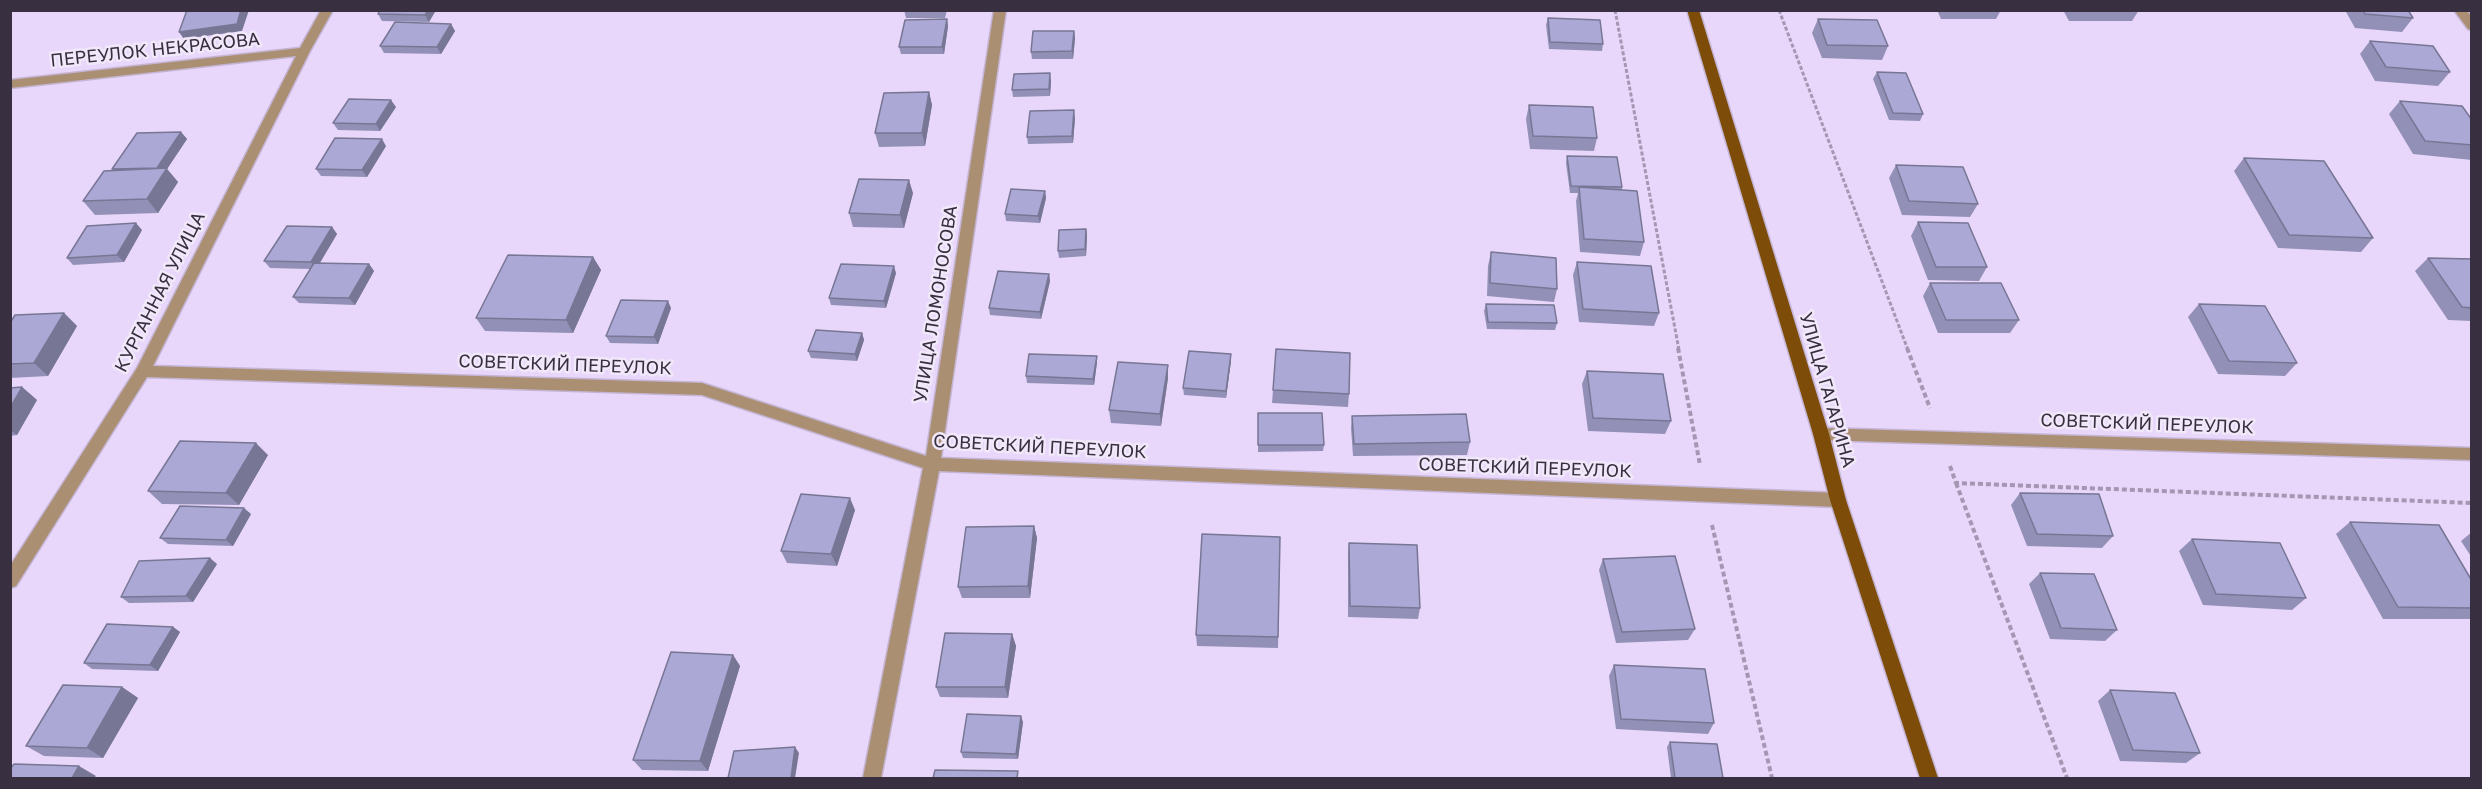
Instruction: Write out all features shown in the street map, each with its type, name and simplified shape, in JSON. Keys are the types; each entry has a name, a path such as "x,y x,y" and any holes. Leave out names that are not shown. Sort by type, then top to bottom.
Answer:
{"main road":[{"name":"УЛИЦА ГАГАРИНА","path":"1693,10 1821,434 1838,500 1929,778"}],"street":[{"name":"КУРГАННАЯ УЛИЦА","path":"10,581 143,371 303,51 327,10"},
{"name":"УЛИЦА ЛОМОНОСОВА","path":"872,778 932,464 1000,10"},
{"path":"2460,10 2472,26"},
{"name":"ПЕРЕУЛОК НЕКРАСОВА","path":"10,84 303,51"},
{"name":"СОВЕТСКИЙ ПЕРЕУЛОК","path":"143,371 702,389 932,464 1838,500"},
{"name":"СОВЕТСКИЙ ПЕРЕУЛОК","path":"1821,434 2472,454"}],"path":[{"path":"1615,10 1706,494 1726,589 1772,778"},
{"path":"1779,10 2067,778"},
{"path":"1956,483 2472,504"}],"building":[{"path":"187,10 241,10 237,24 179,32"},
{"path":"380,10 428,10 425,15 378,14"},
{"path":"2363,10 2408,10 2413,18 2365,14"},
{"path":"1548,18 1600,20 1603,44 1550,42"},
{"path":"947,19 942,47 899,47 905,20"},
{"path":"1818,19 1877,20 1888,46 1827,45"},
{"path":"395,22 451,24 437,47 380,46"},
{"path":"1033,31 1074,31 1072,51 1031,52"},
{"path":"2370,41 2433,46 2450,72 2386,67"},
{"path":"1877,72 1906,73 1923,114 1893,113"},
{"path":"1050,73 1049,89 1012,90 1014,74"},
{"path":"929,92 922,133 875,133 884,93"},
{"path":"349,99 391,100 376,124 333,123"},
{"path":"2400,101 2462,106 2472,120 2472,145 2425,141"},
{"path":"1529,105 1593,107 1597,138 1533,136"},
{"path":"1074,110 1072,136 1027,137 1030,111"},
{"path":"181,132 157,168 112,169 137,133"},
{"path":"335,138 382,139 362,170 316,169"},
{"path":"1567,156 1617,157 1622,187 1571,186"},
{"path":"2244,158 2324,161 2373,238 2289,235"},
{"path":"1896,165 1963,167 1978,204 1909,201"},
{"path":"167,168 147,199 83,201 104,171"},
{"path":"859,179 909,180 900,215 849,213"},
{"path":"1579,187 1637,191 1644,242 1584,239"},
{"path":"1011,189 1045,191 1038,216 1005,214"},
{"path":"1918,222 1968,223 1987,267 1936,267"},
{"path":"136,223 117,255 67,258 87,226"},
{"path":"287,226 332,227 311,262 264,261"},
{"path":"1086,229 1085,249 1058,251 1059,230"},
{"path":"1491,252 1556,258 1557,289 1490,283"},
{"path":"508,255 593,257 566,320 476,318"},
{"path":"2428,258 2472,259 2472,308 2462,307"},
{"path":"1577,262 1651,266 1659,313 1583,309"},
{"path":"314,263 369,264 349,298 293,297"},
{"path":"841,264 894,266 884,301 829,298"},
{"path":"998,271 1049,274 1040,312 989,308"},
{"path":"1930,283 2001,283 2019,320 1946,320"},
{"path":"621,300 668,301 654,337 606,336"},
{"path":"1486,304 1554,305 1557,323 1488,322"},
{"path":"2199,304 2265,306 2297,363 2229,361"},
{"path":"64,313 34,363 10,364 10,323 15,315"},
{"path":"816,330 862,333 855,354 808,351"},
{"path":"1276,349 1350,353 1349,394 1273,390"},
{"path":"1189,351 1231,354 1226,391 1183,388"},
{"path":"1029,354 1097,356 1093,379 1026,376"},
{"path":"1118,362 1168,365 1160,414 1109,410"},
{"path":"1587,371 1663,374 1671,421 1593,418"},
{"path":"22,387 10,408 10,388"},
{"path":"1258,413 1322,413 1324,445 1258,445"},
{"path":"1466,414 1470,442 1354,444 1352,416"},
{"path":"180,441 256,443 226,493 148,491"},
{"path":"2020,493 2099,494 2113,536 2037,534"},
{"path":"801,494 850,498 831,554 781,551"},
{"path":"180,506 244,508 226,540 160,538"},
{"path":"2350,522 2439,525 2472,581 2472,608 2398,607"},
{"path":"1034,526 1028,586 958,587 966,527"},
{"path":"1202,534 1280,537 1278,637 1196,635"},
{"path":"2192,539 2280,543 2306,598 2216,594"},
{"path":"1349,543 1417,545 1420,608 1350,606"},
{"path":"1675,556 1695,629 1622,632 1603,559"},
{"path":"210,558 186,596 121,597 139,561"},
{"path":"2040,573 2094,574 2117,630 2061,628"},
{"path":"107,624 173,627 150,665 84,663"},
{"path":"945,633 1012,634 1005,687 936,687"},
{"path":"671,652 733,655 700,761 633,760"},
{"path":"1614,665 1705,669 1714,723 1621,719"},
{"path":"63,685 122,687 87,748 26,746"},
{"path":"2110,690 2175,693 2200,753 2133,750"},
{"path":"967,714 1021,716 1016,754 961,752"},
{"path":"1670,742 1717,744 1723,778 1675,778"},
{"path":"795,747 791,778 728,778 734,751"},
{"path":"14,764 79,766 72,778 10,778 10,769"},
{"path":"935,770 1018,771 1017,778 933,778"}]}
